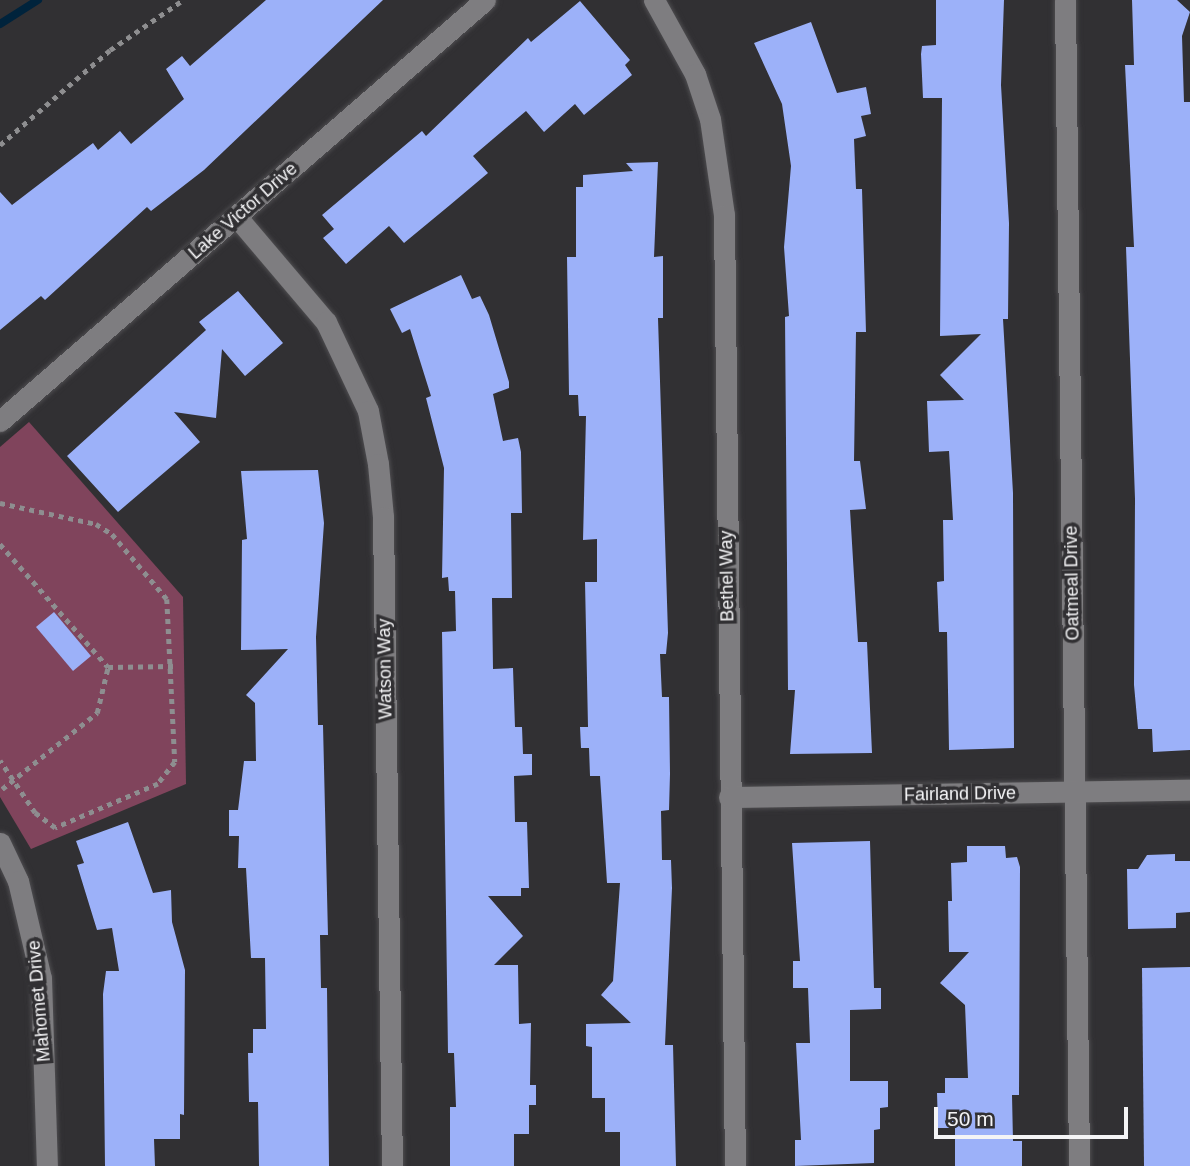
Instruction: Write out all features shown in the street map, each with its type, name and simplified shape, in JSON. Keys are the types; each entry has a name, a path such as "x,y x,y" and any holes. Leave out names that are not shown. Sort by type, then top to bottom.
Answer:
{"street":[{"name":"Lake Victor Drive","path":"0,421 485,0"},
{"name":"Bethel Way","path":"654,0 695,74 720,169 735,1166"},
{"name":"Oatmeal Drive","path":"1065,0 1079,1166"},
{"name":"Watson Way","path":"236,216 326,322 368,411 378,464 383,517 392,1166"},
{"name":"Fairland Drive","path":"729,797 1190,790"},
{"name":"Mahomet Drive","path":"0,843 18,881 41,978 47,1166"}],"path":[{"path":"0,145 110,50 183,0"},
{"path":"0,503 96,523 112,534 167,599 173,666 175,762 158,784 55,828 35,813 15,779 0,761"},
{"path":"0,544 107,667 173,666"},
{"path":"2,789 97,713 107,667"}],"shaded area":[{"path":"29,422 183,597 186,784 31,849 0,797 0,447"}],"building":[{"path":"266,0 383,0 204,170 151,211 147,207 45,300 41,296 0,330 0,192 12,205 93,143 98,150 120,131 131,144 184,99 166,69 182,56 190,66"},
{"path":"936,0 1004,0 1001,85 1009,223 1008,319 1003,319 1013,493 1014,748 949,750 947,632 939,632 937,582 944,581 943,520 953,520 949,451 929,452 927,401 964,400 940,375 981,334 940,336 942,98 923,98 921,54 922,46 936,45"},
{"path":"1132,0 1177,0 1190,12 1182,36 1184,102 1190,102 1190,750 1153,752 1152,729 1138,729 1134,685 1135,499 1126,247 1134,247 1125,65 1134,65"},
{"path":"580,1 630,60 625,65 632,75 584,115 575,104 544,132 526,111 473,156 488,173 404,243 389,226 346,264 323,238 334,229 322,215 422,131 426,136 528,38 531,42"},
{"path":"811,22 837,93 866,87 871,114 861,116 866,136 854,139 856,189 862,189 866,332 856,332 854,461 860,461 866,509 850,510 858,642 867,642 872,753 790,754 795,690 788,690 785,317 789,316 784,247 791,166 782,104 754,43"},
{"path":"658,162 654,257 663,256 663,318 658,318 668,633 666,654 660,654 662,697 669,697 670,774 669,810 661,811 662,860 671,860 672,888 665,1045 673,1045 676,1166 620,1166 620,1132 605,1132 605,1098 592,1098 592,1047 586,1046 586,1024 631,1023 601,995 613,981 620,883 607,883 600,776 590,776 589,748 581,748 580,727 588,727 585,582 597,582 597,539 583,540 586,416 579,416 578,395 569,395 567,257 576,257 576,187 583,187 583,175 633,171 626,163"},
{"path":"461,275 472,299 480,296 489,315 509,382 509,388 493,394 503,441 518,438 521,452 522,513 511,513 512,598 492,598 493,669 513,668 515,727 522,727 523,754 532,754 532,775 514,776 515,822 527,822 529,888 521,888 521,896 488,896 523,936 494,965 518,965 519,1024 531,1023 530,1085 536,1085 536,1105 529,1105 529,1134 514,1134 514,1166 450,1166 450,1107 456,1107 454,1053 448,1053 442,632 456,631 455,591 449,591 448,577 442,578 444,468 426,398 431,396 410,329 402,333 390,309"},
{"path":"238,291 283,343 245,376 222,349 216,418 174,412 200,442 118,512 67,456 206,330 199,322"},
{"path":"318,470 324,523 316,637 318,725 323,725 328,935 320,935 321,988 327,988 329,1166 259,1166 258,1102 249,1102 248,1053 253,1053 253,1029 266,1029 265,958 251,958 246,868 238,868 239,836 229,836 229,810 238,810 244,761 256,761 255,703 246,695 288,649 241,650 242,540 247,539 241,471"},
{"path":"54,612 91,656 73,671 36,627"},
{"path":"128,822 153,893 171,890 172,922 185,970 184,1115 180,1114 180,1139 154,1139 155,1166 105,1166 103,994 106,971 119,971 112,928 97,930 77,865 84,863 76,841"},
{"path":"870,841 874,988 881,988 881,1009 850,1010 850,1081 888,1081 888,1107 880,1108 880,1129 874,1130 874,1163 795,1166 795,1140 801,1140 796,1043 810,1043 808,988 793,988 793,961 800,961 792,843"},
{"path":"967,846 1005,846 1006,858 1017,857 1020,867 1019,1095 1012,1095 1013,1141 1022,1141 1022,1166 955,1166 955,1128 938,1128 937,1093 945,1093 945,1078 968,1078 965,1005 940,983 969,952 949,952 948,901 952,901 951,863 967,862"},
{"path":"1175,854 1175,861 1190,861 1190,912 1176,913 1176,928 1128,929 1127,869 1138,869 1147,855"},
{"path":"1190,967 1190,1166 1144,1166 1142,968"}],"waterway":[{"path":"0,24 38,0"}]}
